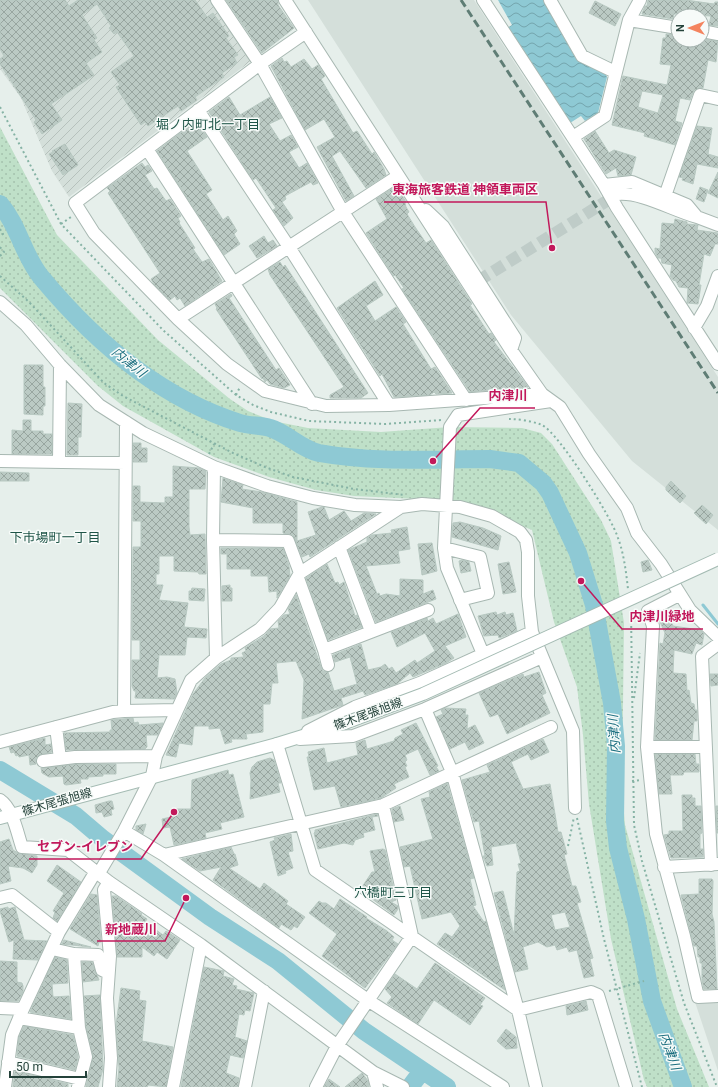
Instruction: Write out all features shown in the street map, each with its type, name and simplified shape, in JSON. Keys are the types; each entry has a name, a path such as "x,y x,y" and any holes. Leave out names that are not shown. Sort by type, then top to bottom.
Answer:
{"street":[{"path":"217,0 260,64 343,212 466,400"},
{"path":"285,0 511,350 546,398 560,407 627,508 637,533 661,564 679,595 690,610 718,637"},
{"path":"483,0 604,185 617,208 718,364"},
{"path":"550,0 582,56 615,72"},
{"path":"573,137 605,116 629,20 640,0"},
{"path":"629,20 670,27"},
{"path":"306,32 260,64 75,203 94,233 178,319 227,364 265,391 312,404 326,406 389,405 466,400 546,398"},
{"path":"665,196 700,95 718,99"},
{"path":"198,110 289,247 389,405"},
{"path":"147,149 312,404"},
{"path":"178,319 398,176"},
{"path":"604,185 632,182 687,205 697,217"},
{"path":"618,194 630,193 718,225"},
{"path":"694,328 707,306 718,276"},
{"path":"0,302 26,325 60,365 99,405 143,433 214,467 267,486 313,498 355,505 401,508 446,501 492,516 520,532 526,540 528,552 528,596 532,632 573,731 575,808"},
{"path":"59,462 60,365"},
{"path":"483,654 447,568 444,548 450,427 458,415 546,398"},
{"path":"124,711 126,422"},
{"path":"0,461 125,463"},
{"path":"214,467 213,540 216,658"},
{"path":"5,1087 12,1035 21,1013 59,932 122,834 152,776 156,756 191,680 216,658 260,629 280,608 299,575 339,547 401,508"},
{"path":"213,540 288,541 328,665"},
{"path":"339,547 371,631"},
{"path":"444,548 480,556 488,593 460,600"},
{"name":"篠木尾張旭線","path":"9,815 277,744 345,723 423,694 718,559"},
{"path":"679,595 648,611 653,626 646,747 656,834 684,936 698,997 718,996"},
{"path":"324,650 428,610"},
{"path":"290,740 355,707 420,683 532,632"},
{"path":"664,867 714,865 706,747 702,656 718,644"},
{"path":"290,740 353,736 425,709 542,656"},
{"path":"425,709 452,772 518,1010 536,1087"},
{"path":"0,742 113,712 177,710"},
{"path":"56,727 60,759"},
{"path":"164,855 383,805 551,727"},
{"path":"277,744 315,870 518,1010 591,992 598,995 626,1087"},
{"path":"646,747 706,747"},
{"path":"43,761 60,759 156,756"},
{"path":"0,800 5,804 22,847 68,850 99,871 109,882 201,945 339,1044 373,1072 402,1086"},
{"path":"316,1087 339,1044 412,936 383,805"},
{"path":"122,834 164,855 367,1003 504,1087"},
{"path":"109,882 104,890 110,956 106,998 111,1058 109,1087"},
{"path":"0,898 12,895 59,932"},
{"path":"172,1087 201,945"},
{"path":"52,949 74,954 98,955 102,970 108,973"},
{"path":"8,1062 79,1083 86,1056 79,1028 74,954"},
{"path":"245,1087 264,991"},
{"path":"0,1008 79,1028"},
{"path":"373,1072 376,1087"}],"path":[{"path":"0,229 3,234 0,236"},
{"path":"0,247 4,252 0,256"},
{"path":"0,276 29,302 104,383 123,396 233,454 293,477 381,494 408,495"},
{"path":"633,705 640,651"},
{"path":"568,846 575,808"},
{"path":"575,808 582,843 642,1087"},
{"path":"617,988 644,981"}],"shaded area":[{"path":"0,0 211,0 251,61 69,197 52,171 21,98 0,69"},
{"path":"308,0 474,0 718,377 718,530 632,461 511,315"},
{"path":"718,1001 718,1071 695,1002"}],"green space":[{"path":"0,127 57,235 158,340 230,399 248,411 273,421 308,428 381,432 450,427 522,428 541,433 552,444 601,520 611,541 624,623 622,789 625,825 677,1009 709,1087 647,1087 644,1080 611,939 589,804 577,687 554,622 532,530 460,501 354,496 316,490 269,477 214,457 123,406 98,386 0,288"}],"water":[{"path":"498,0 545,0 581,62 605,73 607,77 598,113 585,121 581,116 570,123 507,28 512,25"}],"building":[{"path":"0,0 65,0 69,6 78,0 195,0 207,17 213,13 229,36 226,38 238,55 234,57 237,63 222,73 224,77 195,97 197,100 181,111 178,106 148,126 145,122 141,125 116,87 120,85 111,72 134,56 117,32 114,34 109,28 111,26 97,4 82,15 97,38 94,40 102,52 86,63 94,75 51,104 62,120 42,134 34,122 36,120 0,64 0,59 4,56 0,49"},
{"path":"226,0 278,0 278,5 294,28 262,53"},
{"path":"648,0 686,0 714,4 715,2 718,2 718,26 710,25 710,8 670,8 670,19 642,14 645,6 647,6"},
{"path":"595,1 621,14 615,26 589,13"},
{"path":"666,34 670,34 670,48 710,48 710,40 718,41 716,62 708,60 703,88 694,90 690,100 680,98 675,121 682,123 675,145 644,136 645,133 612,125 623,76 667,85 671,65 660,64 663,38 666,38","holes":["642,91 663,95 658,113 638,107"]},
{"path":"282,58 284,62 287,61 291,67 304,59 312,69 318,65 325,76 321,79 353,133 357,131 372,154 374,152 384,169 386,175 366,188 340,151 332,156 354,196 346,201 317,147 335,137 324,119 305,130 271,66"},
{"path":"229,97 240,115 270,97 282,118 269,124 280,141 291,135 298,147 289,152 299,168 307,163 318,183 313,185 311,182 285,196 286,199 282,202 293,218 284,226 273,210 276,208 256,178 253,180 209,112"},
{"path":"196,121 207,137 187,151 212,190 206,194 223,220 228,216 237,231 234,234 240,244 224,255 157,151"},
{"path":"697,126 712,128 708,154 718,157 718,168 697,164 693,184 682,180 683,178 679,177"},
{"path":"595,131 609,153 614,150 636,157 631,175 618,176 616,168 606,174 584,139"},
{"path":"65,144 78,165 63,175 49,154"},
{"path":"142,163 145,167 148,165 152,171 145,175 154,189 157,188 166,201 170,199 181,216 178,218 179,223 195,248 193,249 202,262 209,259 222,281 185,306 180,298 177,300 175,296 170,300 154,284 151,279 160,273 108,193 110,191 107,188"},
{"path":"718,172 718,198 708,193"},
{"path":"396,186 406,202 406,207 409,212 407,214 415,227 426,243 431,240 472,304 470,305 489,334 491,333 496,340 494,342 528,387 493,390 492,388 489,390 470,392 402,289 404,288 395,275 394,276 391,272 366,233 387,219 376,199"},
{"path":"700,187 708,190 704,202 696,199"},
{"path":"675,219 687,222 687,224 698,225 697,230 718,233 718,244 715,244 710,256 704,254 699,285 701,285 698,304 687,303 688,288 679,287 676,281 670,276 672,265 662,263 661,258 658,258 655,252 655,248 660,249 662,223 674,224"},
{"path":"264,236 268,243 273,240 277,246 257,258 249,246"},
{"path":"280,262 283,267 285,265 368,393 361,398 330,398 330,395 344,387 270,275 268,269"},
{"path":"375,281 383,295 366,306 375,321 396,307 406,322 403,324 431,369 435,367 452,393 436,394 434,392 430,395 394,397 382,374 380,376 337,308"},
{"path":"231,294 232,296 229,298 276,370 279,368 290,385 284,388 270,384 267,380 265,382 263,378 262,379 216,309 215,304"},
{"path":"24,365 43,365 45,406 43,406 43,415 24,414"},
{"path":"68,403 82,404 81,437 78,437 78,455 67,455"},
{"path":"23,420 31,420 31,431 43,431 43,434 52,434 52,454 12,454 12,430 23,431"},
{"path":"133,443 141,443 141,448 147,448 147,462 133,462"},
{"path":"173,466 199,468 206,471 205,489 189,489 189,527 190,535 205,534 206,574 199,574 198,572 174,571 174,556 159,556 159,574 156,574 156,585 163,585 159,600 188,603 184,627 207,629 206,638 187,637 185,655 159,655 157,678 167,677 175,679 177,693 174,699 135,698 136,691 134,691 132,686 132,660 140,660 140,640 132,640 133,547 141,547 141,521 133,521 133,486 140,486 140,502 165,503 165,497 173,497"},
{"path":"0,472 29,473 29,481 0,481"},
{"path":"223,478 243,485 242,489 262,492 297,502 297,541 316,535 308,512 322,507 324,507 329,520 344,511 351,521 364,513 376,514 310,557 309,554 302,557 293,535 283,533 283,523 253,523 253,508 221,502"},
{"path":"671,481 686,496 680,503 666,490 666,487"},
{"path":"702,505 713,515 706,524 694,513"},
{"path":"460,522 483,528 501,536 498,550 452,537 453,523"},
{"path":"407,527 410,549 398,551 400,563 366,566 377,594 379,593 380,596 386,594 400,596 400,579 423,580 423,594 433,590 436,599 376,622 348,550 367,542 367,538 372,535 392,533 391,530"},
{"path":"432,543 437,571 422,575 418,544"},
{"path":"221,548 283,548 289,566 290,576 277,598 277,591 269,592 268,576 251,576 251,569 227,569 227,554 221,554"},
{"path":"462,560 469,562 471,571 461,573 459,561"},
{"path":"648,560 652,570 643,572 641,562"},
{"path":"509,562 516,592 503,594 498,564"},
{"path":"327,564 335,583 338,582 339,585 344,582 355,616 357,615 362,627 328,640 306,578"},
{"path":"230,585 230,588 232,588 232,601 222,601 222,586"},
{"path":"192,588 205,589 204,601 189,600 189,591 191,591"},
{"path":"296,595 321,667 323,671 328,672 334,691 357,684 350,657 335,662 333,655 361,644 368,670 381,667 385,664 389,669 392,667 396,673 415,660 417,663 435,651 425,633 397,647 391,632 427,618 428,621 433,618 436,624 458,614 466,637 445,646 454,658 446,663 413,677 410,673 397,684 365,695 363,691 341,698 343,705 302,719 304,680 296,661 276,663 278,683 272,683 270,704 263,704 263,732 246,734 247,739 231,739 232,742 225,744 220,728 209,729 209,726 194,726 192,745 179,743 176,757 166,755 193,694 205,678 221,664 231,660 231,658 244,657 242,653 246,651 245,648 264,636 270,629 279,628 278,621 284,615 290,614 288,609"},
{"path":"667,610 673,626 700,630 704,634 702,645 696,643 692,654 674,650 673,673 686,674 687,691 689,690 691,703 694,704 695,710 697,710 697,721 694,721 692,740 655,740 660,643 663,644 665,633 657,615"},
{"path":"496,612 497,615 505,612 506,615 513,613 517,631 499,638 498,635 484,636 478,616"},
{"path":"539,672 546,693 542,695 550,713 507,734 498,714 490,717 479,693 523,674 524,677"},
{"path":"710,674 718,674 718,685 711,686"},
{"path":"445,708 466,709 465,715 468,715 467,729 475,725 484,743 469,750 465,742 450,749 436,717 443,714 441,710"},
{"path":"133,718 134,723 138,722 139,725 163,723 158,735 146,735 147,747 145,749 66,750 64,733 110,732 110,730 112,730 111,720"},
{"path":"416,723 438,766 436,767 439,771 430,775 418,749 405,755 407,760 405,762 407,766 405,767 409,777 394,784 396,788 381,798 341,807 335,786 314,790 307,757 309,757 308,752 324,748 327,763 358,755 356,743 365,740 367,749 394,741 395,738 403,734 401,730"},
{"path":"45,738 45,745 51,744 52,752 39,755 36,758 36,764 30,765 29,755 19,757 18,755 16,756 14,752 11,753 9,747"},
{"path":"543,739 549,752 531,760 528,754 511,762 523,789 550,784 558,832 561,832 567,854 564,855 572,886 576,886 581,902 577,903 593,958 590,959 594,976 584,978 577,950 569,952 567,947 557,950 555,945 547,947 538,942 523,947 528,969 515,972 494,893 503,891 514,935 517,872 520,871 518,864 521,863 516,843 491,847 493,865 487,866 483,856 485,856 479,821 474,822 462,780 490,772 487,765","holes":["565,912 570,927 555,930 551,915"]},
{"path":"655,754 695,754 696,764 699,764 699,772 684,772 683,775 670,775 672,794 659,794"},
{"path":"270,758 274,760 281,783 278,783 280,792 250,799 250,773 252,767 257,762"},
{"path":"76,764 116,764 116,774 103,774 103,776 88,777 88,779 80,779 81,783 66,785 64,784 63,776 49,777 42,773 41,768"},
{"path":"228,770 229,775 233,774 244,817 220,823 222,829 205,833 206,838 174,845 170,827 163,828 162,819 171,817 171,812 175,812 175,809 191,809 192,780"},
{"path":"447,783 474,878 470,879 476,905 473,906 484,922 486,921 505,990 437,944 445,933 452,937 460,926 451,912 422,919 410,866 404,867 400,847 433,839 421,799 430,797 429,792"},
{"path":"682,795 692,795 692,798 695,798 695,806 701,806 702,833 700,834 700,849 703,849 703,857 671,858 664,835 669,834 669,831 683,831"},
{"path":"112,801 114,809 111,810 112,815 104,817 102,812 96,813 95,805"},
{"path":"400,806 404,820 394,822 392,809"},
{"path":"716,806 718,806 718,833 717,833"},
{"path":"377,814 378,816 372,817 375,830 363,833 364,837 355,840 353,845 344,843 318,849 314,833 315,830"},
{"path":"146,824 143,834 136,830 136,826"},
{"path":"291,834 293,851 288,852 293,868 278,876 270,842 275,840 274,838"},
{"path":"9,839 13,850 18,853 37,856 37,865 32,873 23,868 8,866 11,881 0,884 0,842"},
{"path":"231,847 238,865 229,868 260,889 264,883 288,901 286,904 305,917 297,928 294,926 291,930 281,924 279,928 213,880 221,867 200,871 182,859"},
{"path":"385,850 396,900 391,902 398,906 398,909 394,915 360,890 372,872 375,872 370,851"},
{"path":"57,865 81,882 57,921 53,918 55,912 53,911 64,893 47,881"},
{"path":"699,879 712,879 713,881 712,914 714,922 717,989 704,989 702,980 702,963 700,963 700,957 698,957 697,946 694,946 681,895 699,894"},
{"path":"91,894 97,895 101,942 99,942 98,946 70,929"},
{"path":"112,896 116,896 142,914 141,915 147,919 145,922 163,935 166,931 180,940 167,959 157,952 154,956 142,947 142,957 117,957"},
{"path":"340,899 387,931 394,937 392,940 398,944 365,988 322,956 337,934 309,913 319,901 326,903 334,909"},
{"path":"8,907 8,909 15,907 24,940 47,941 38,960 13,959 14,940 9,942 0,911 0,909"},
{"path":"64,940 91,947 62,944"},
{"path":"55,957 67,960 68,983 52,984 53,997 69,996 71,1019 30,1012"},
{"path":"0,961 17,962 17,982 22,983 23,986 23,992 18,1001 0,1001"},
{"path":"82,962 92,962 99,980 83,982"},
{"path":"435,963 485,998 480,1005 483,1006 470,1025 434,1000 418,1024 387,1003 392,997 385,989 395,974 417,989"},
{"path":"204,967 224,971 223,976 234,979 232,985 237,986 236,989 254,993 250,1011 245,1010 244,1015 239,1014 235,1037 247,1041 243,1058 230,1055 226,1073 239,1078 238,1087 181,1087"},
{"path":"121,988 140,991 139,1000 146,1001 142,1041 173,1047 166,1087 148,1085 147,1087 117,1087 119,1068 116,1025"},
{"path":"100,995 103,1069 98,1087 86,1087 93,1056 86,1027 84,996"},
{"path":"586,1001 588,1010 567,1015 566,1006"},
{"path":"24,1026 73,1035 78,1057 75,1070 17,1056 19,1037"},
{"path":"506,1029 516,1037 517,1048 506,1049 497,1041"},
{"path":"15,1071 68,1084 68,1087 13,1087"},
{"path":"362,1073 368,1081 369,1087 345,1087"},
{"path":"329,1079 340,1087 324,1087"}],"waterway":[{"name":"内津川","path":"0,204 12,222 35,268 61,301 106,345 130,365 183,399 240,423 267,427 276,430 306,448 319,453 383,459 490,459 519,463 543,483 550,493 578,553 594,605 612,703 616,746 615,821 618,848 636,919 652,1001 683,1087"},
{"path":"703,605 718,624"},
{"path":"0,770 76,816 103,839 210,917 278,961 364,1031 447,1087"},
{"path":"410,1087 422,1071"}],"tunnel":[{"path":"478,281 618,194"}],"railway":[{"path":"461,0 718,393"}],"place":[{"name":"東海旅客鉄道 神領車両区","path":"552,248"},
{"name":"内津川","path":"433,461"},
{"name":"内津川緑地","path":"581,581"},
{"name":"セブン-イレブン","path":"174,812"},
{"name":"新地蔵川","path":"186,898"}],"district":[{"name":"堀ノ内町北一丁目","path":"208,124"},
{"name":"下市場町一丁目","path":"55,537"},
{"name":"穴橋町三丁目","path":"393,892"}]}
